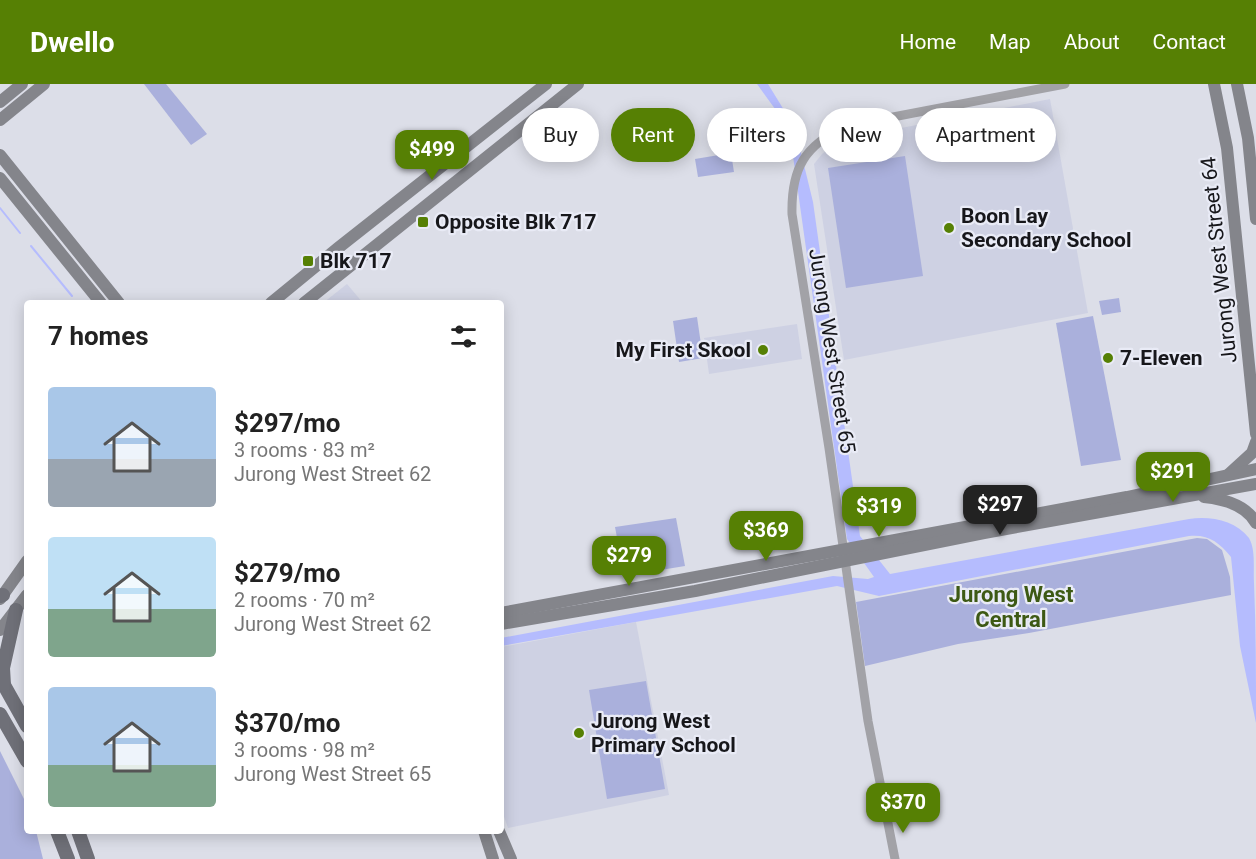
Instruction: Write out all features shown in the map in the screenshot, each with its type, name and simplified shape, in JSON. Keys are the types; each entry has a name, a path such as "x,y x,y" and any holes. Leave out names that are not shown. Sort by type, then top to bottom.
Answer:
{"main road":[{"path":"16,610 2,681 24,721"},
{"path":"0,714 24,756"},
{"path":"58,834 68,859"},
{"path":"79,834 88,859"}],"street":[{"path":"0,102 22,84"},
{"path":"0,120 44,84"},
{"path":"276,300 546,84"},
{"path":"308,300 578,84"},
{"name":"Jurong West Street 65","path":"895,859 868,720 829,448 792,214 795,176 801,162 813,147 829,134 846,126 1065,84"},
{"name":"Jurong West Street 64","path":"1214,84 1224,127 1231,178 1256,434"},
{"name":"Jurong West Street 64","path":"1237,84 1248,138 1256,219"},
{"path":"0,155 117,300"},
{"path":"0,178 99,300"},
{"path":"1222,477 1231,473 1246,460 1252,453 1256,442"},
{"path":"504,623 684,593 843,555 1256,469"},
{"path":"504,612 984,533 1256,484"},
{"path":"1194,496 1214,498 1242,507 1256,523"},
{"path":"1,596 24,565"},
{"path":"0,630 24,599"},
{"path":"485,834 493,859"},
{"path":"500,834 511,859"}],"shaded area":[{"path":"144,84 166,84 207,134 191,145"},
{"path":"757,84 768,84 783,108 774,108"},
{"name":"Boon Lay Secondary School","path":"1050,99 1052,108 1004,108"},
{"name":"Boon Lay Secondary School","path":"915,125 915,162 1056,162 1056,133 1088,313 844,360 814,164 819,158 819,162 903,162 903,128"},
{"path":"905,156 923,276 846,288 828,168 866,162 903,162"},
{"path":"707,157 707,162 732,162 734,172 698,177 695,159"},
{"path":"794,162 803,162 813,202 860,536 890,574 1189,519 1205,518 1229,523 1249,538 1253,554 1256,723 1240,646 1231,557 1217,543 1202,536 1189,536 879,596 837,586 504,645 504,637 833,576 868,579 874,577 847,539"},
{"path":"347,284 360,300 327,300"},
{"path":"1119,298 1121,312 1102,315 1099,301"},
{"path":"1093,316 1121,460 1081,466 1056,323"},
{"path":"697,317 703,358 679,362 673,321"},
{"path":"797,324 802,359 709,374 704,338"},
{"path":"676,518 685,566 624,576 615,527"},
{"path":"1197,538 1207,539 1222,550 1230,577 1231,595 958,644 865,666 856,602"},
{"name":"Jurong West Primary School","path":"636,622 669,795 508,828 504,817 504,646"},
{"path":"646,681 665,789 607,799 589,690"},
{"path":"0,751 24,799 24,834 37,834 43,859 0,859"}],"waterway":[{"path":"0,208 20,233"},
{"path":"31,246 72,296"}],"place":[{"name":"Opposite Blk 717","path":"423,222"},
{"name":"Boon Lay Secondary School","path":"949,228"},
{"name":"Blk 717","path":"308,261"},
{"name":"My First Skool","path":"763,350"},
{"name":"7-Eleven","path":"1108,358"},
{"name":"Jurong West Primary School","path":"579,733"}],"district":[{"name":"Jurong West Central","path":"1011,606"}]}
